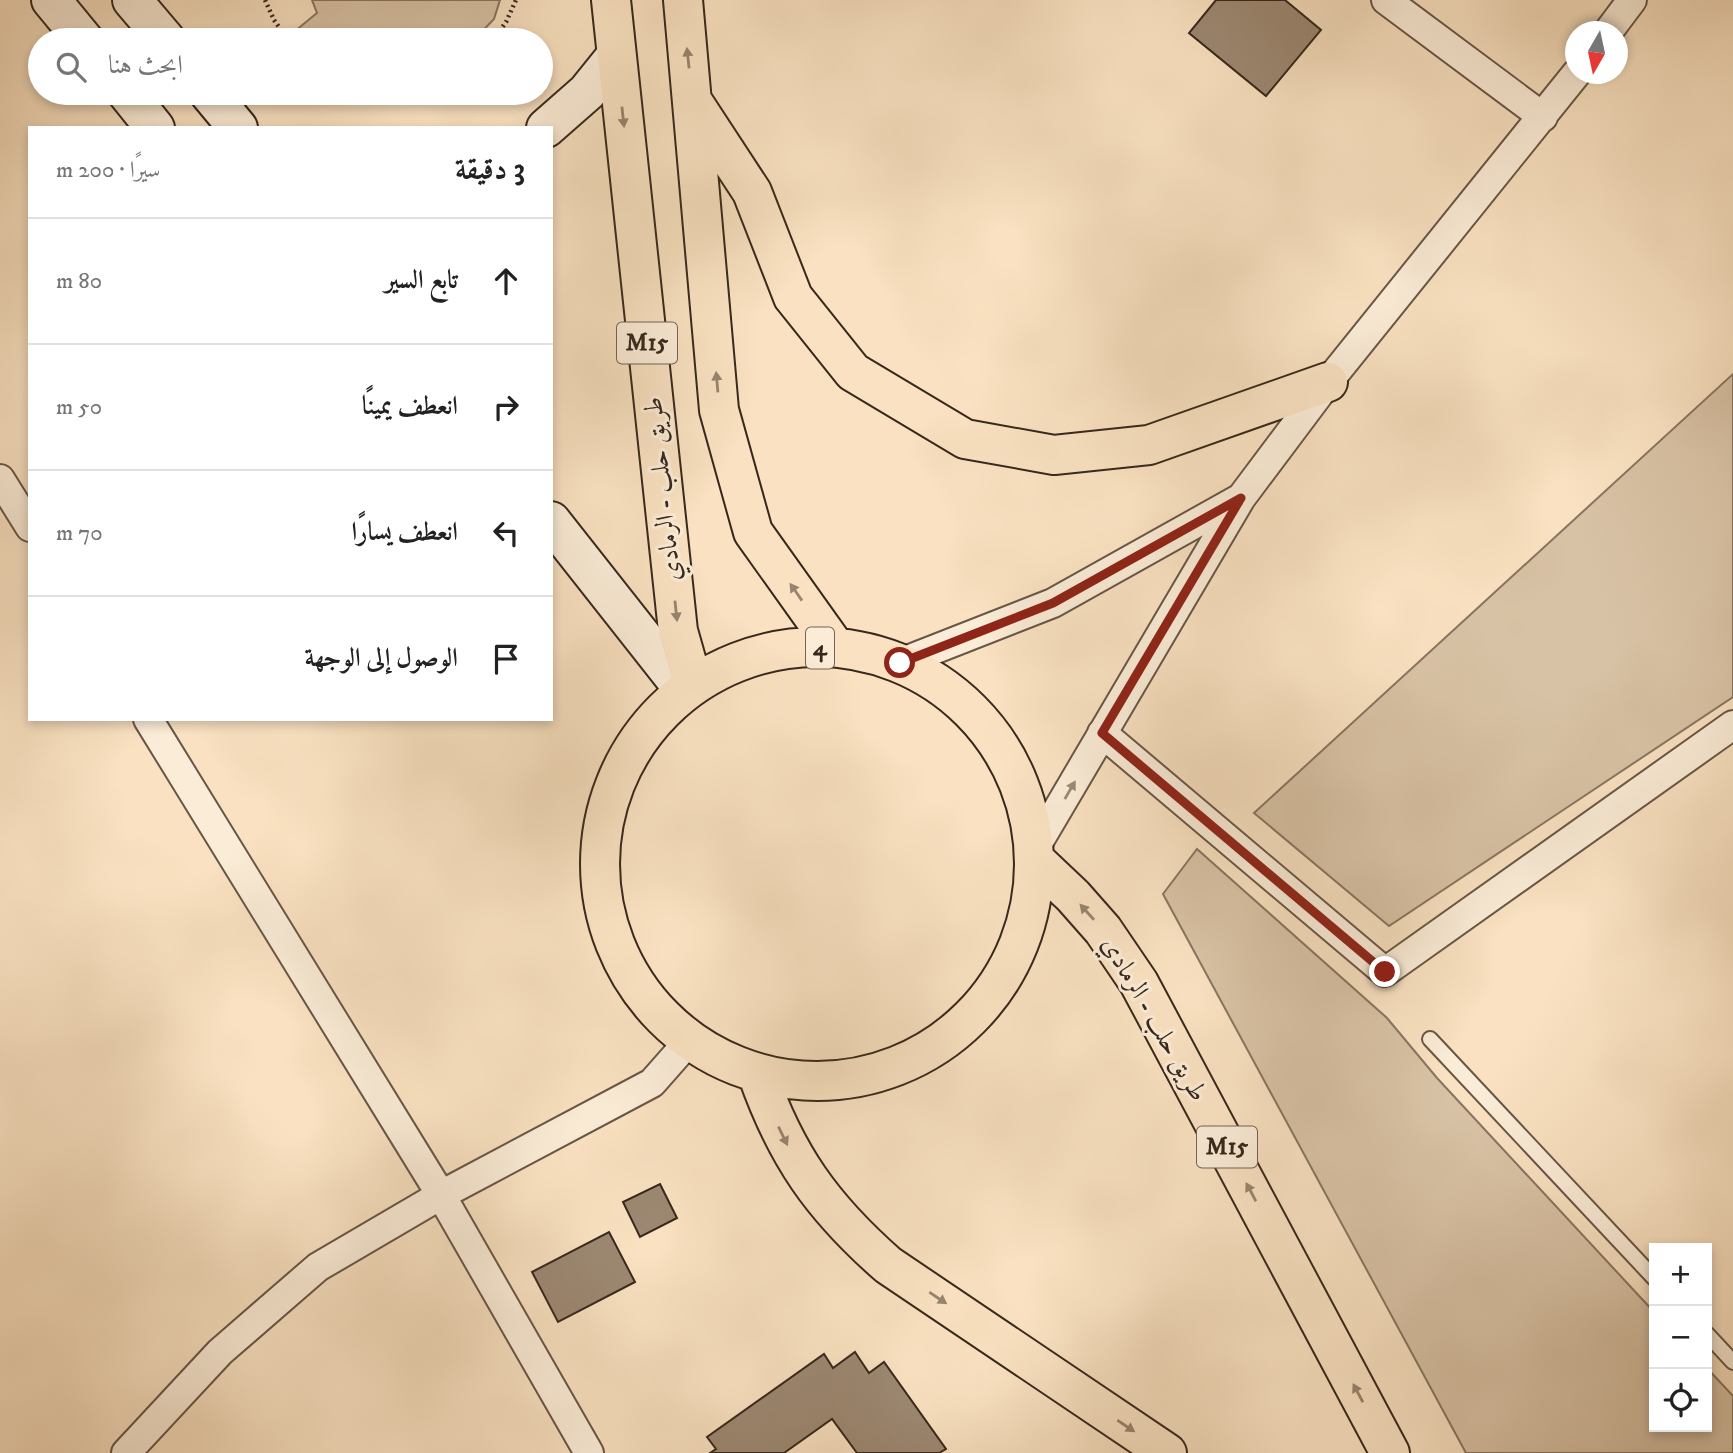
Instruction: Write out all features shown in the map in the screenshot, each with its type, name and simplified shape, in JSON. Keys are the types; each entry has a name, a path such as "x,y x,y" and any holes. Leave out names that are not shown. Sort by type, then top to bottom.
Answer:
{"highway":[{"name":"طريق حلب - الرمادي","path":"611,0 678,631 689,687"},
{"name":"M15","path":"683,0 719,410 753,531 835,647"},
{"path":"693,102 752,192 793,297 853,372 965,439 1054,455 1149,445 1328,382"},
{"name":"4","path":"835,647 900,663 952,694 994,737 1022,790 1035,855 1029,919 1007,972 972,1018 926,1054 871,1075 813,1082 757,1073 689,1041 647,1001 616,952 601,896 600,838 614,782 643,731 689,687 737,661 785,649 835,647"},
{"name":"طريق حلب - الرمادي","path":"1035,855 1103,930 1139,983 1391,1453"},
{"path":"757,1073 781,1134 807,1179 831,1210 859,1239 888,1265 1167,1453"}],"main road":[{"path":"51,0 74,28"},
{"path":"132,0 156,28"},
{"path":"548,126 587,92 617,55"},
{"path":"137,105 153,126"},
{"path":"219,105 236,126"},
{"path":"553,523 689,687"}],"street":[{"path":"1385,0 1543,117"},
{"path":"1616,21 1632,0"},
{"path":"1035,855 1102,733 1241,498 1328,382 1568,84"},
{"path":"0,479 28,524"},
{"path":"900,663 1053,603 1241,498"},
{"path":"149,721 442,1195 589,1453"},
{"path":"1102,733 1385,972 1733,725"},
{"path":"126,1453 220,1352 318,1267 442,1195 652,1083 689,1041"}],"lane":[{"path":"1430,1039 1649,1273"},
{"path":"1712,1339 1733,1362"}],"path":[{"path":"265,0 280,28"},
{"path":"502,28 516,0"}],"shaded area":[{"path":"312,0 500,0 494,19 485,28 299,28 317,13"},
{"path":"1733,374 1733,697 1389,926 1254,813"},
{"path":"1197,849 1387,1018 1437,1078 1649,1307 1649,1432 1712,1432 1712,1373 1733,1396 1733,1453 1466,1453 1163,894"}],"building":[{"path":"1216,0 1285,0 1321,30 1266,96 1189,33"},
{"path":"660,1184 677,1218 640,1237 623,1202"},
{"path":"609,1232 635,1282 558,1322 532,1272"},
{"path":"855,1352 869,1373 884,1362 946,1449 939,1453 857,1453 832,1419 784,1453 710,1453 716,1449 707,1437 824,1354 833,1368"}],"route":[{"path":"900,663 1053,603 1241,498 1102,733 1385,972"}]}
